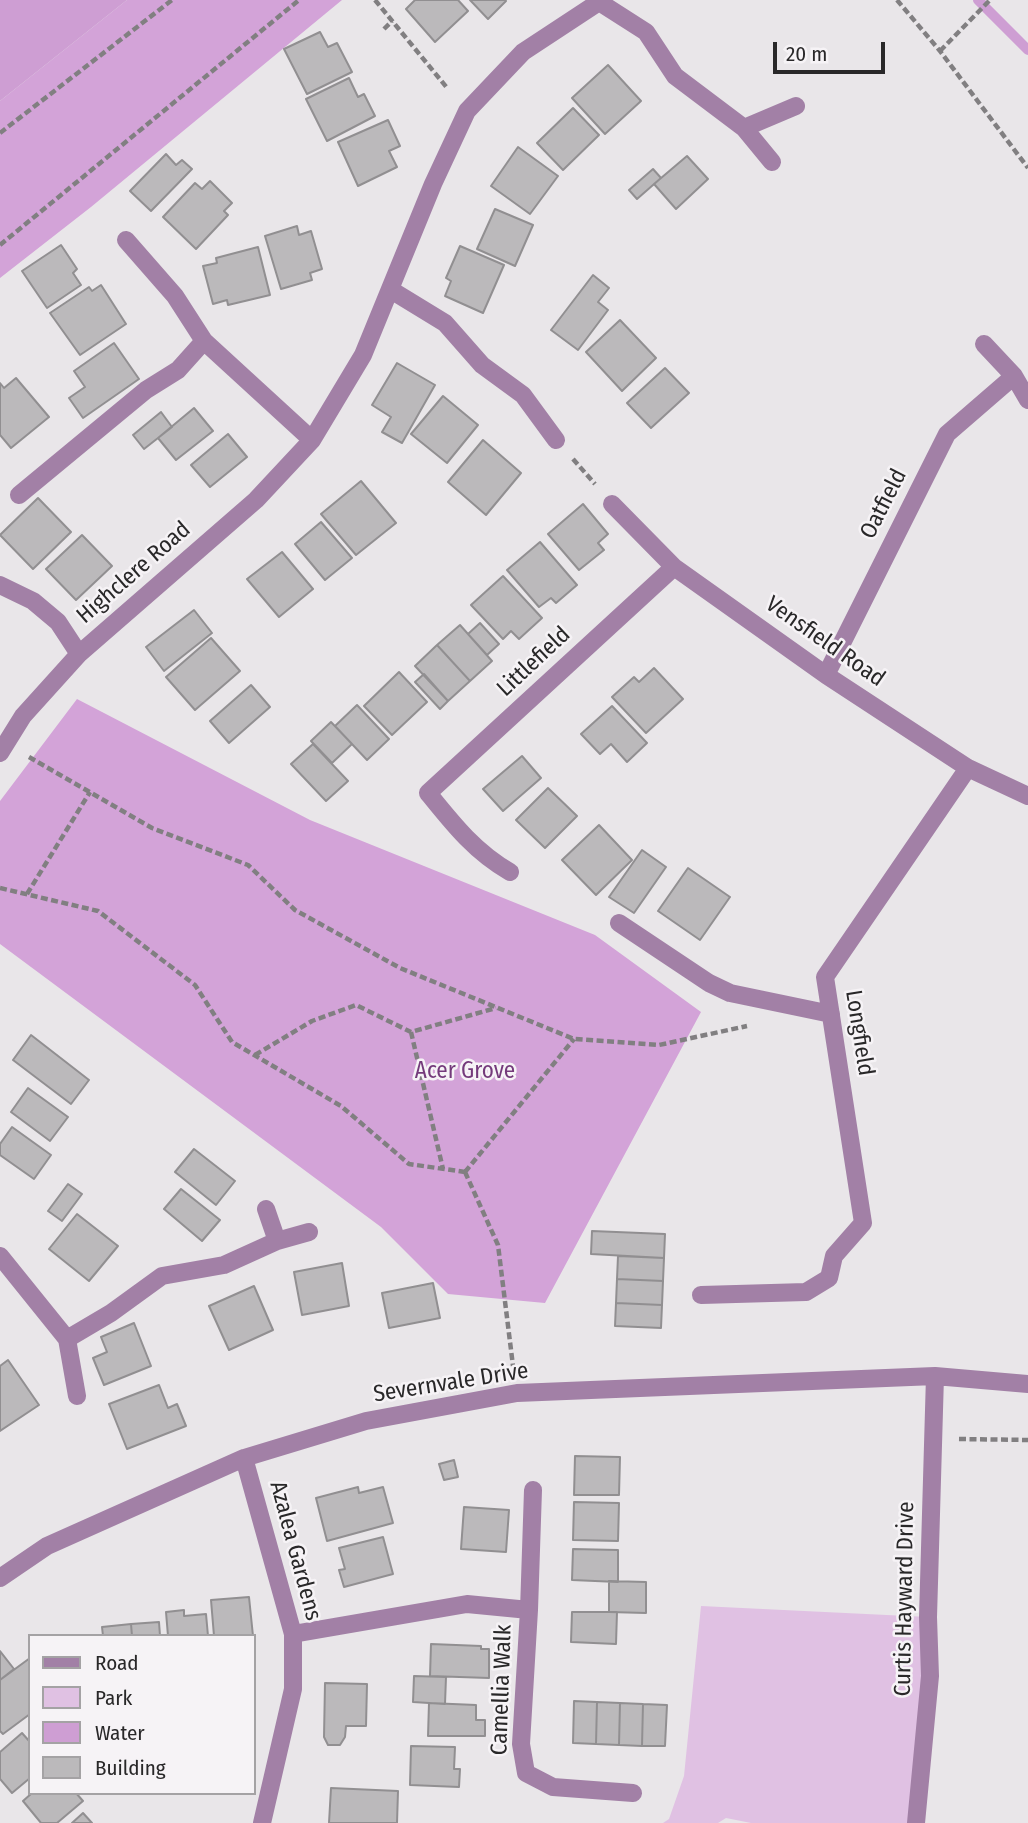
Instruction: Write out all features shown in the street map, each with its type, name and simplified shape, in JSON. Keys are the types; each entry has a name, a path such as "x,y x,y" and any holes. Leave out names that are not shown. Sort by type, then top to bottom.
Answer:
{"street":[{"name":"Highclere Road","path":"4,749 23,716 79,654 256,500 312,440 363,355 433,184 467,111 523,52 599,1 646,32 676,76 744,128 772,162"},
{"path":"744,128 796,106"},
{"path":"127,240 175,296 204,341 312,440"},
{"path":"391,290 445,323 482,365 523,395 556,440"},
{"path":"19,495 146,390 178,370 204,341"},
{"path":"984,344 1014,376 1028,401"},
{"name":"Oatfield","path":"826,675 947,434 1014,376"},
{"name":"Vensfield Road","path":"611,503 674,567 826,675 968,768 1028,796"},
{"name":"Littlefield","path":"510,872 490,861 467,841 428,793 674,567"},
{"path":"0,585 33,601 58,622 79,654"},
{"name":"Longfield","path":"701,1295 806,1292 829,1278 834,1256 863,1223 825,976 968,768"},
{"path":"619,923 709,983 730,993 831,1014"},
{"path":"266,1209 276,1241"},
{"path":"67,1339 111,1313 162,1276 224,1265 276,1241 309,1232"},
{"path":"0,1256 67,1339 77,1396"},
{"name":"Severnvale Drive","path":"0,1577 47,1546 244,1458 366,1422 517,1393 935,1376 1028,1384"},
{"name":"Curtis Hayward Drive","path":"916,1823 930,1676 928,1617 935,1376"},
{"name":"Azalea Gardens","path":"244,1458 293,1634 293,1689 262,1823"},
{"path":"529,1611 533,1490"},
{"name":"Camellia Walk","path":"293,1634 467,1604 529,1611 521,1744 526,1773 553,1787 633,1793"}],"path":[{"path":"0,133 172,0"},
{"path":"0,245 299,0"},
{"path":"375,0 467,111"},
{"path":"897,0 940,51 1028,169"},
{"path":"940,51 990,0"},
{"path":"384,29 393,21"},
{"path":"556,440 611,503"},
{"path":"4,749 90,792 152,828 248,864 295,910 400,968 573,1039 659,1045 756,1024"},
{"path":"27,894 90,792"},
{"path":"0,888 98,911 195,985 232,1042 341,1106 409,1164 465,1172"},
{"path":"255,1055 312,1021 356,1005 411,1032 497,1008"},
{"path":"411,1032 443,1169"},
{"path":"465,1172 573,1039"},
{"path":"465,1172 498,1245 517,1393"},
{"path":"934,1439 1028,1440"}],"green space":[{"path":"127,0 342,0 91,207 0,278 0,101"},
{"name":"Acer Grove","path":"77,699 310,820 595,935 701,1012 545,1303 448,1294 381,1227 0,944 0,801"},
{"path":"701,1606 928,1617 923,1823 751,1823 726,1818 718,1823 663,1823 669,1819 684,1776"}],"water":[{"path":"0,0 127,0 0,101"}],"building":[{"path":"415,0 458,0 468,11 435,42 406,9"},
{"path":"470,0 505,0 506,1 488,19"},
{"path":"320,32 328,47 337,43 352,72 307,94 284,49"},
{"path":"608,65 641,101 605,134 572,98"},
{"path":"349,78 358,97 364,94 375,116 327,141 306,99"},
{"path":"573,108 599,135 563,170 537,143"},
{"path":"388,120 400,146 389,151 397,167 358,186 338,142"},
{"path":"518,147 558,176 530,214 491,186"},
{"path":"166,154 176,165 182,160 192,169 151,211 130,191"},
{"path":"687,156 708,179 676,209 654,184"},
{"path":"653,169 661,178 637,199 629,190"},
{"path":"210,181 232,203 224,211 228,215 196,249 163,217 195,183 202,189"},
{"path":"495,209 533,225 515,266 477,249"},
{"path":"297,226 299,235 311,231 322,269 310,273 312,280 281,289 265,236"},
{"path":"61,245 77,269 73,273 81,285 47,308 22,271"},
{"path":"460,246 504,265 483,313 445,296 451,281 446,278"},
{"path":"258,247 270,295 228,305 227,300 213,304 203,266 217,263 216,258"},
{"path":"593,275 609,288 598,302 608,310 578,350 551,330"},
{"path":"101,285 126,324 80,355 50,313 89,287 92,291"},
{"path":"620,320 656,358 622,391 586,352"},
{"path":"114,343 139,379 83,418 69,398 85,387 74,371"},
{"path":"397,363 435,385 402,443 382,432 391,417 372,405"},
{"path":"665,368 689,393 651,428 627,403"},
{"path":"16,378 49,417 11,448 0,435 0,383 4,388"},
{"path":"443,396 478,425 447,463 411,434"},
{"path":"194,408 213,431 176,460 158,438"},
{"path":"161,412 172,427 144,449 133,435"},
{"path":"228,434 247,457 210,487 191,465"},
{"path":"483,440 521,473 486,515 448,482"},
{"path":"361,481 396,523 356,555 321,514"},
{"path":"38,498 71,532 33,569 0,535"},
{"path":"583,504 608,534 598,543 604,550 579,570 548,534"},
{"path":"321,522 352,558 325,580 295,544"},
{"path":"82,535 112,566 76,600 46,569"},
{"path":"540,542 577,585 556,603 551,598 539,607 507,570"},
{"path":"282,552 313,589 279,617 247,579"},
{"path":"503,576 542,618 519,639 511,631 503,639 471,605"},
{"path":"194,610 212,633 164,671 146,647"},
{"path":"480,623 499,644 487,655 468,634"},
{"path":"460,625 492,661 470,681 437,645"},
{"path":"211,638 240,671 195,710 166,677"},
{"path":"437,645 470,681 448,701 415,666"},
{"path":"654,668 683,699 646,733 612,697 634,677 639,682"},
{"path":"399,672 427,702 392,735 364,706"},
{"path":"424,674 448,701 440,709 415,682"},
{"path":"251,685 270,707 229,743 210,721"},
{"path":"357,705 389,739 367,760 335,726"},
{"path":"612,706 647,743 627,762 611,744 600,754 581,734"},
{"path":"331,722 352,744 332,763 311,741"},
{"path":"313,744 348,781 326,801 291,764"},
{"path":"522,756 541,778 503,811 483,789"},
{"path":"548,788 577,816 545,848 516,820"},
{"path":"599,825 632,860 596,895 562,860"},
{"path":"642,850 666,867 634,913 609,897"},
{"path":"688,868 730,897 700,940 658,911"},
{"path":"31,1035 89,1080 71,1104 13,1060"},
{"path":"28,1088 68,1117 50,1141 11,1112"},
{"path":"12,1127 51,1155 34,1179 0,1155 0,1144"},
{"path":"194,1149 235,1181 216,1205 175,1172"},
{"path":"68,1184 82,1194 62,1221 48,1211"},
{"path":"181,1189 220,1220 202,1241 164,1209"},
{"path":"77,1214 118,1246 89,1281 49,1249"},
{"path":"592,1231 665,1234 664,1258 591,1254"},
{"path":"618,1256 664,1258 663,1281 617,1279"},
{"path":"342,1263 349,1306 302,1315 294,1272"},
{"path":"617,1279 663,1281 662,1305 616,1303"},
{"path":"433,1283 440,1318 389,1328 382,1293"},
{"path":"254,1286 273,1330 229,1350 209,1306"},
{"path":"616,1303 662,1305 661,1328 615,1326"},
{"path":"134,1323 151,1366 104,1385 93,1358 107,1352 101,1337"},
{"path":"8,1360 39,1405 0,1431 0,1366"},
{"path":"159,1385 168,1408 177,1404 186,1426 127,1449 109,1404"},
{"path":"575,1456 620,1457 619,1495 574,1495"},
{"path":"454,1460 458,1477 444,1480 439,1464"},
{"path":"358,1487 359,1493 383,1487 393,1523 327,1541 316,1498"},
{"path":"574,1502 619,1503 618,1541 573,1540"},
{"path":"464,1507 509,1510 506,1552 461,1549"},
{"path":"383,1537 393,1574 344,1587 339,1570 345,1569 339,1548"},
{"path":"573,1549 618,1550 618,1582 572,1580"},
{"path":"609,1581 646,1582 646,1613 609,1612"},
{"path":"249,1597 253,1634 214,1634 211,1600"},
{"path":"184,1610 184,1616 206,1614 208,1634 168,1634 166,1612"},
{"path":"572,1612 617,1612 616,1644 571,1642"},
{"path":"159,1622 160,1634 132,1634 131,1624"},
{"path":"131,1624 132,1634 103,1634 102,1627"},
{"path":"431,1644 481,1646 481,1649 489,1649 489,1678 430,1676"},
{"path":"0,1651 14,1669 0,1680"},
{"path":"28,1659 28,1715 3,1734 0,1731 0,1680"},
{"path":"414,1676 446,1677 445,1704 413,1702"},
{"path":"325,1683 367,1684 366,1726 346,1726 345,1737 340,1745 328,1745 324,1737"},
{"path":"574,1701 597,1702 596,1744 573,1743"},
{"path":"597,1702 620,1703 619,1745 596,1744"},
{"path":"429,1703 476,1705 476,1720 485,1720 485,1736 428,1736"},
{"path":"620,1703 643,1704 642,1746 619,1745"},
{"path":"643,1704 667,1705 665,1746 642,1746"},
{"path":"22,1733 28,1740 28,1780 12,1793 0,1779 0,1752"},
{"path":"411,1746 455,1747 454,1769 460,1769 459,1787 410,1785"},
{"path":"331,1788 398,1791 397,1823 329,1823"},
{"path":"30,1795 78,1795 83,1801 57,1823 41,1823 23,1801"},
{"path":"83,1813 92,1823 72,1823"}],"waterway":[{"path":"978,0 1028,50"}]}
